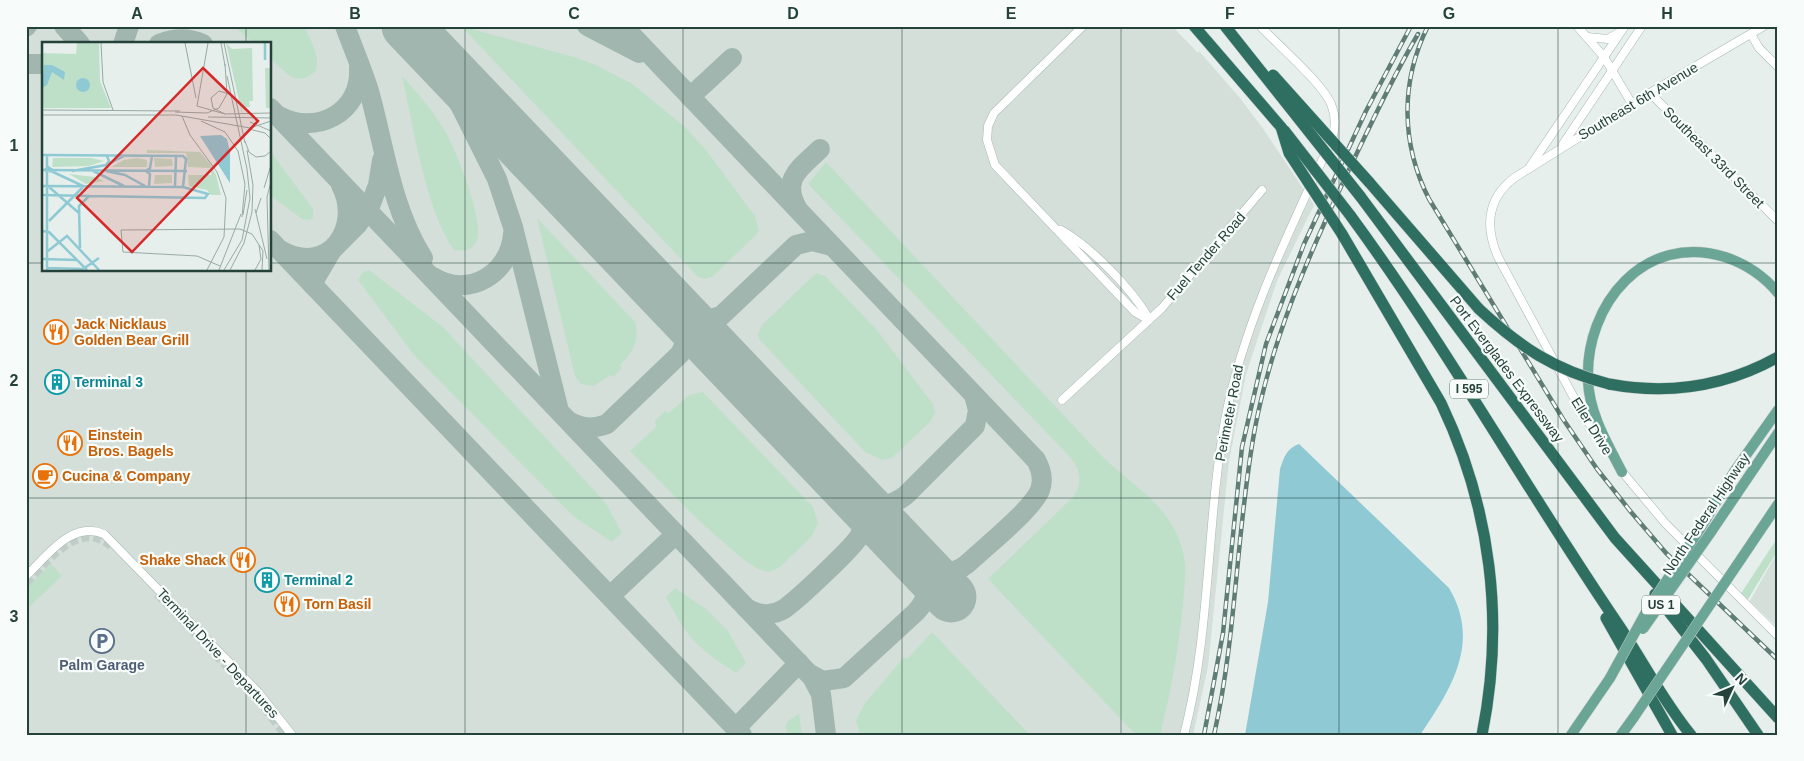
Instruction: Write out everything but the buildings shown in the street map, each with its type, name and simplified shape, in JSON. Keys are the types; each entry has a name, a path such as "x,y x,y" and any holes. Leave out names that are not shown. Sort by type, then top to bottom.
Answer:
{"highway":[{"name":"I 595","path":"1194,26 1281,127 1350,216 1447,355 1579,568"},
{"path":"1226,26 1292,94 1479,309 1512,339 1550,363 1591,380 1631,388 1662,390 1714,383 1760,366 1778,356"},
{"name":"Port Everglades Expressway","path":"1226,26 1360,196 1615,538 1775,715"},
{"path":"1281,127 1289,153 1342,234 1441,404 1473,484 1487,542 1494,599 1491,685 1482,735"},
{"path":"1615,538 1653,591 1722,680 1758,735"},
{"path":"1579,568 1672,735"},
{"path":"1579,568 1657,687 1691,735"}],"main road":[{"path":"1622,472 1599,426 1588,382 1592,338 1603,311 1618,288 1637,271 1653,261 1677,253 1692,251 1721,256 1738,263 1763,278 1778,293"},
{"path":"1610,678 1645,614 1739,466 1778,410"},
{"name":"North Federal Highway","path":"1571,735 1778,433"},
{"name":"US 1","path":"1621,735 1778,504"}],"street":[{"path":"1083,26 999,107 991,119 987,134 988,148 996,164 1058,228 1071,247 1135,312 1149,320"},
{"name":"Perimeter Road","path":"1184,735 1202,639 1218,460 1232,388 1242,350 1271,272 1332,139 1335,121 1333,109 1322,90 1260,26"},
{"path":"1576,26 1604,57 1632,104"},
{"path":"1561,148 1642,26"},
{"name":"Southeast 6th Avenue","path":"1514,178 1650,93 1764,26"},
{"path":"1587,37 1608,39 1625,27"},
{"path":"1528,169 1625,27"},
{"path":"1751,34 1759,48 1778,68"},
{"name":"Southeast 33rd Street","path":"1650,93 1778,221"},
{"name":"Eller Drive","path":"1514,178 1500,190 1491,210 1490,226 1495,249 1580,409 1622,472 1665,523 1778,636"},
{"name":"Fuel Tender Road","path":"1062,400 1149,320 1262,190"},
{"name":"Terminal Drive - Departures","path":"26,576 74,533 88,529 104,534 258,692 292,735"}],"shaded area":[{"path":"26,26 1172,26 1198,53 1199,51 1239,97 1262,127 1314,205 1277,281 1246,374 1229,461 1208,667 1193,735 26,735"},
{"path":"1778,551 1778,628 1750,601"}],"green space":[{"path":"234,26 304,26 316,54 316,71 302,79 291,76 271,59 271,42 252,42"},
{"path":"461,26 574,57 596,65 631,83 684,126 706,150 755,216 759,230 756,235 712,277 706,279 698,277"},
{"path":"402,76 425,102 440,124 450,140 462,169 473,203 478,232 477,241 473,247 467,250 454,250 444,233 436,213 422,167"},
{"path":"271,152 313,209 313,217 310,220 302,219 271,196"},
{"path":"826,162 1102,456 1153,501 1174,528 1183,552 1185,580 1177,653 1160,735 1136,735 988,579 1074,496 1079,486 1078,471 1070,457 808,184"},
{"path":"537,218 635,322 636,341 632,351 620,365 622,368 613,377 610,375 594,386 581,384 575,376"},
{"path":"369,270 443,327 605,502 622,533 612,542 573,516 414,355 358,280 363,272"},
{"path":"816,273 825,276 877,330 933,404 935,413 931,421 892,458 882,460 865,452 759,339 758,334 762,325"},
{"path":"703,392 813,507 818,523 812,536 780,567 770,572 760,570 745,561 698,520 630,451 657,426 654,422 665,411 668,414 689,395"},
{"path":"1778,537 1778,550 1745,604 1738,598"},
{"path":"51,564 62,576 26,610 26,588"},
{"path":"675,588 706,609 728,631 746,663 736,673 702,649 687,633 666,597"},
{"path":"932,632 1030,735 860,735 856,720 865,703 904,657 907,659"},
{"path":"799,714 802,735 789,735 785,727 789,720"}],"water":[{"path":"1299,444 1449,588 1458,608 1462,627 1462,646 1458,664 1443,700 1420,735 1245,735 1268,602 1280,469 1289,451"}],"taxiway":[{"path":"64,26 78,42"},
{"path":"124,42 129,26"},
{"path":"345,26 369,91 396,198 412,239 423,258"},
{"path":"405,26 431,59 458,101 497,179 513,227 558,407"},
{"path":"587,26 639,53"},
{"path":"623,26 1036,460 1042,482 1035,498 1018,518 967,564 955,571 949,572 931,570 919,564"},
{"path":"164,42 181,39 198,42"},
{"path":"690,97 732,58"},
{"path":"26,64 42,64"},
{"path":"279,116 293,122 307,123 321,121 334,116 353,97 358,84 359,68"},
{"path":"271,109 812,677 821,694 826,735"},
{"path":"797,208 791,189 792,182 800,168 820,149"},
{"path":"312,284 332,250 357,225 370,206 378,185 382,160"},
{"path":"282,251 299,257 314,257 327,252 337,244 344,231 348,217 347,201 341,185"},
{"path":"433,277 446,283 460,285 473,284 485,279 496,271 504,261 510,248 513,234"},
{"path":"271,241 742,735"},
{"path":"673,305 696,318 708,319 721,316 796,245 812,241 832,246"},
{"path":"570,422 588,427 607,424 680,354 685,341 685,328 672,304"},
{"path":"856,498 882,505 894,502 906,495 975,426 978,410 974,395"},
{"path":"746,608 765,614 779,612 801,595 837,561 856,541 862,530 863,516 856,498"},
{"path":"610,596 676,534"},
{"path":"808,673 823,681 844,678 916,612 924,601 927,589 923,570 919,564"},
{"path":"736,728 799,663"}],"runway":[{"path":"407,26 951,597"}],"tunnel":[{"path":"26,583 55,554 77,540 89,537 101,540 113,548"},
{"path":"157,594 256,697 285,735"}],"railway":[{"path":"1204,735 1223,633 1242,447 1266,344 1304,244 1366,111 1411,26"},
{"path":"1428,26 1412,69 1408,113 1413,157 1429,199 1563,419 1597,469 1666,553 1778,660"},
{"path":"1214,735 1222,697 1249,466 1255,428 1271,362 1293,299 1318,237 1380,104 1418,34"}],"place":[{"name":"Jack Nicklaus Golden Bear Grill","path":"56,332"},
{"name":"Terminal 3","path":"57,382"},
{"name":"Einstein Bros. Bagels","path":"70,443"},
{"name":"Cucina & Company","path":"45,476"},
{"name":"Shake Shack","path":"243,560"},
{"name":"Terminal 2","path":"267,580"},
{"name":"Torn Basil","path":"287,604"},
{"name":"Palm Garage","path":"102,641"}]}
